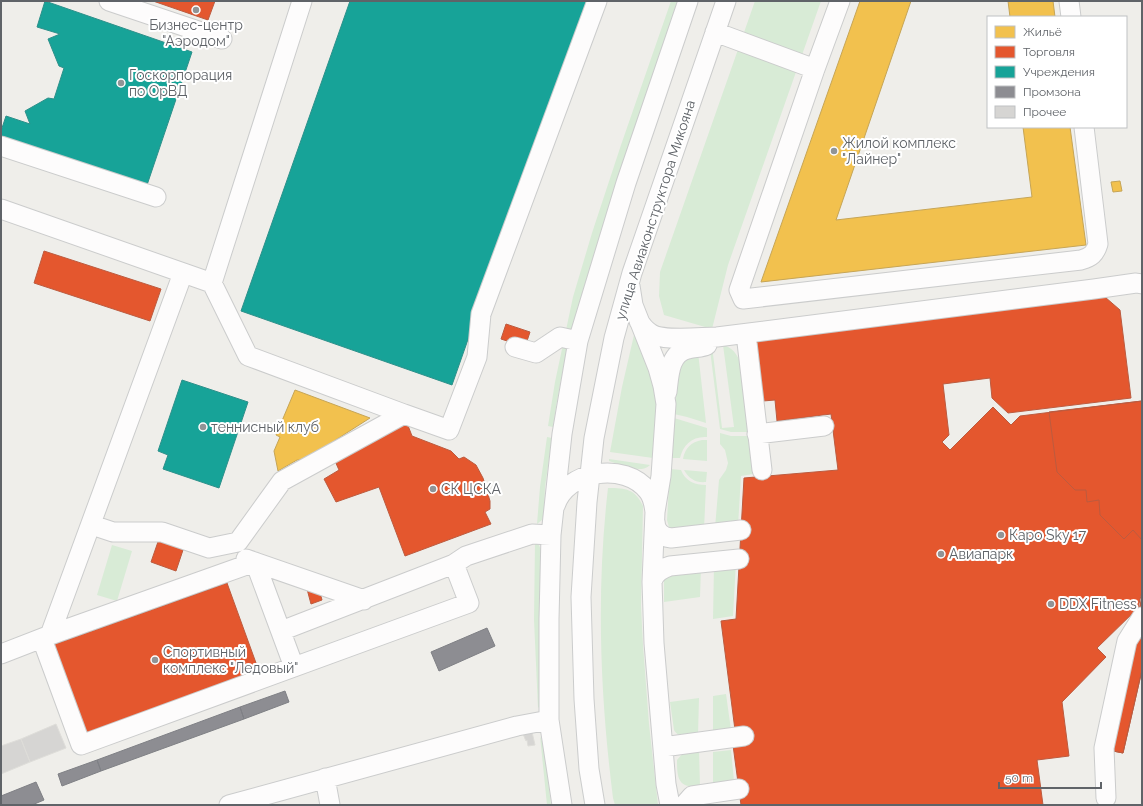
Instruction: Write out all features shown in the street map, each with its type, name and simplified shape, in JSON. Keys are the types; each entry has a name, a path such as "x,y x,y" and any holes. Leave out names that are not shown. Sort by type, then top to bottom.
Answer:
{"street":[{"path":"109,1 222,39"},
{"path":"302,1 212,283 248,356 448,430 477,357 481,314 597,1"},
{"path":"562,805 549,720 549,619 551,535 562,434 578,341 626,182 688,1"},
{"name":"улица Авиаконструктора Микояна","path":"595,805 589,769 584,699 581,597 594,438 614,338 632,273 726,1"},
{"path":"840,1 739,290 743,299 1089,258 1095,253 1098,244 1084,128"},
{"path":"1069,1 1071,16"},
{"path":"715,32 815,69"},
{"path":"1,146 156,197"},
{"path":"1,209 212,283"},
{"path":"183,273 92,524 46,637 81,746 469,603 454,564"},
{"path":"632,273 630,294 633,306 658,368 666,404"},
{"path":"639,321 650,333 656,336 666,338 717,337 1094,290 1136,283 1142,284"},
{"path":"746,334 762,470"},
{"path":"515,347 536,353 560,337 578,341"},
{"path":"717,337 704,347 688,348 680,351 675,356 669,376 661,476 655,522 652,577 654,643 666,784 680,805 692,796 739,790"},
{"path":"209,548 238,542 282,481 404,414"},
{"path":"757,434 824,426"},
{"path":"553,511 561,493 568,486 590,476 614,473 632,479 641,484 648,492 654,502 657,541 661,545 667,547 740,544 670,566 662,569 652,577"},
{"path":"92,524 113,532 162,532 255,562 364,600"},
{"path":"281,631 454,564 466,556 532,534 551,535"},
{"path":"1,654 255,562"},
{"path":"255,562 294,667"},
{"path":"1105,801 1104,748 1127,641 1142,617"},
{"path":"1105,801 1142,635"},
{"path":"229,805 517,726 549,720"},
{"path":"663,747 744,736"},
{"path":"325,778 330,805"}],"green space":[{"path":"671,1 679,1 625,158 591,263 569,345 557,399 553,427 548,426 555,382 573,297 621,145"},
{"path":"755,1 821,1 728,265 712,329 664,315 659,296 660,272"},
{"path":"634,335 636,335 651,371 658,404 653,458 610,452 622,387"},
{"path":"716,344 713,354 722,428 734,427 723,345 734,351 740,362 748,432 731,432 720,429 710,350"},
{"path":"698,352 706,423 674,414 679,363"},
{"path":"674,418 707,428 707,437 697,438 689,442 683,449 680,458 671,458"},
{"path":"720,433 731,436 748,436 753,474 741,476 738,526 715,528 719,480 726,470 728,463 725,450 720,444"},
{"path":"547,437 552,438 545,487 544,514 542,520 537,524 540,487"},
{"path":"702,440 707,440 707,461 683,459 689,446"},
{"path":"609,459 650,465 646,468 636,469 609,461"},
{"path":"670,469 681,470 685,477 691,482 706,485 704,530 675,531 669,527 667,520"},
{"path":"684,470 707,472 706,482 693,480"},
{"path":"608,488 625,489 633,493 637,496 643,506 641,606 649,724 658,805 615,805 613,798 605,721 601,643 602,565"},
{"path":"535,542 539,545 542,553 539,620 541,704 538,708 534,620"},
{"path":"112,545 132,551 117,601 97,595"},
{"path":"736,562 733,616 713,619 714,565"},
{"path":"701,567 700,597 664,602 664,579 666,574"},
{"path":"726,694 731,730 713,733 713,696"},
{"path":"699,698 698,735 679,735 674,730 670,702"},
{"path":"540,736 544,747 551,805 547,805"},
{"path":"699,750 700,786 687,786 680,781 678,777 677,760 683,753"},
{"path":"731,750 734,781 713,784 713,752"}],"building: Жильё":[{"name":"Жилой комплекс \"Лайнер\"","path":"860,1 911,1 836,220 1032,197 1023,128 1070,128 1086,245 761,282"},
{"path":"1008,1 1053,1 1055,16 1010,16"},
{"path":"1120,181 1122,191 1113,192 1111,182"},
{"path":"295,390 370,418 334,441 331,445 302,460 297,460 278,471 274,451 280,437 276,435"}],"building: Торговля":[{"name":"Бизнес-центр \"Аэродом\"","path":"153,1 215,1 208,20"},
{"path":"44,251 161,289 150,321 34,283"},
{"name":"Авиапарк","path":"1105,297 1120,310 1131,398 1008,413 992,398 990,378 943,384 949,435 942,442 950,450 993,407 1011,425 1020,416 1142,401 1142,591 1138,608 1097,648 1106,657 1062,702 1069,756 1037,760 1043,805 741,805 733,745 735,730 721,621 736,619 744,478 838,470 831,414 777,421 775,400 763,401 755,340"},
{"path":"506,324 530,332 525,347 501,339"},
{"path":"1142,401 1142,540 1133,530 1124,539 1100,515 1099,500 1087,502 1086,490 1075,490 1057,472 1049,412"},
{"name":"СК ЦСКА","path":"407,423 412,436 451,451 459,459 464,457 476,465 483,478 490,501 490,509 485,512 491,524 405,556 379,487 336,502 324,479 339,470 335,461 350,455 347,448"},
{"path":"160,536 185,544 176,571 151,562"},
{"name":"Спортивный комплекс \"Ледовый\"","path":"227,583 260,674 83,738 50,646"},
{"path":"318,585 322,600 311,604 307,589"},
{"path":"1142,597 1142,670 1123,753 1108,750"},
{"path":"1142,597 1142,670 1123,753 1108,750"}],"building: Учреждения":[{"name":"Госкорпорация по ОрВД","path":"45,1 192,52 146,188 1,138 1,131 6,116 30,124 25,111 48,98 54,99 64,68 59,66 48,39 60,34 37,27"},
{"path":"350,1 587,1 452,385 241,311"},
{"name":"теннисный клуб","path":"182,380 248,402 219,488 163,469 168,455 158,451"}],"building: Промзона":[{"path":"487,628 495,646 439,671 431,652"},
{"path":"285,691 289,702 244,719 240,707"},
{"path":"240,707 244,719 101,771 97,760"},
{"path":"97,760 101,771 62,786 58,774"},
{"path":"36,782 44,800 32,805 1,805 1,796"}],"building: Прочее":[{"path":"56,724 66,748 30,762 21,739"},
{"path":"532,732 535,745 528,746 527,740 526,741 523,734"},
{"path":"21,739 30,762 1,774 1,746"}],"place":[{"name":"Бизнес-центр \"Аэродом\"","path":"196,10"},
{"name":"Госкорпорация по ОрВД","path":"121,83"},
{"name":"Жилой комплекс \"Лайнер\"","path":"834,151"},
{"name":"теннисный клуб","path":"203,427"},
{"name":"СК ЦСКА","path":"433,489"},
{"name":"Каро Sky 17","path":"1001,535"},
{"name":"Авиапарк","path":"941,554"},
{"name":"DDX Fitness","path":"1051,604"},
{"name":"Спортивный комплекс \"Ледовый\"","path":"155,660"}]}
